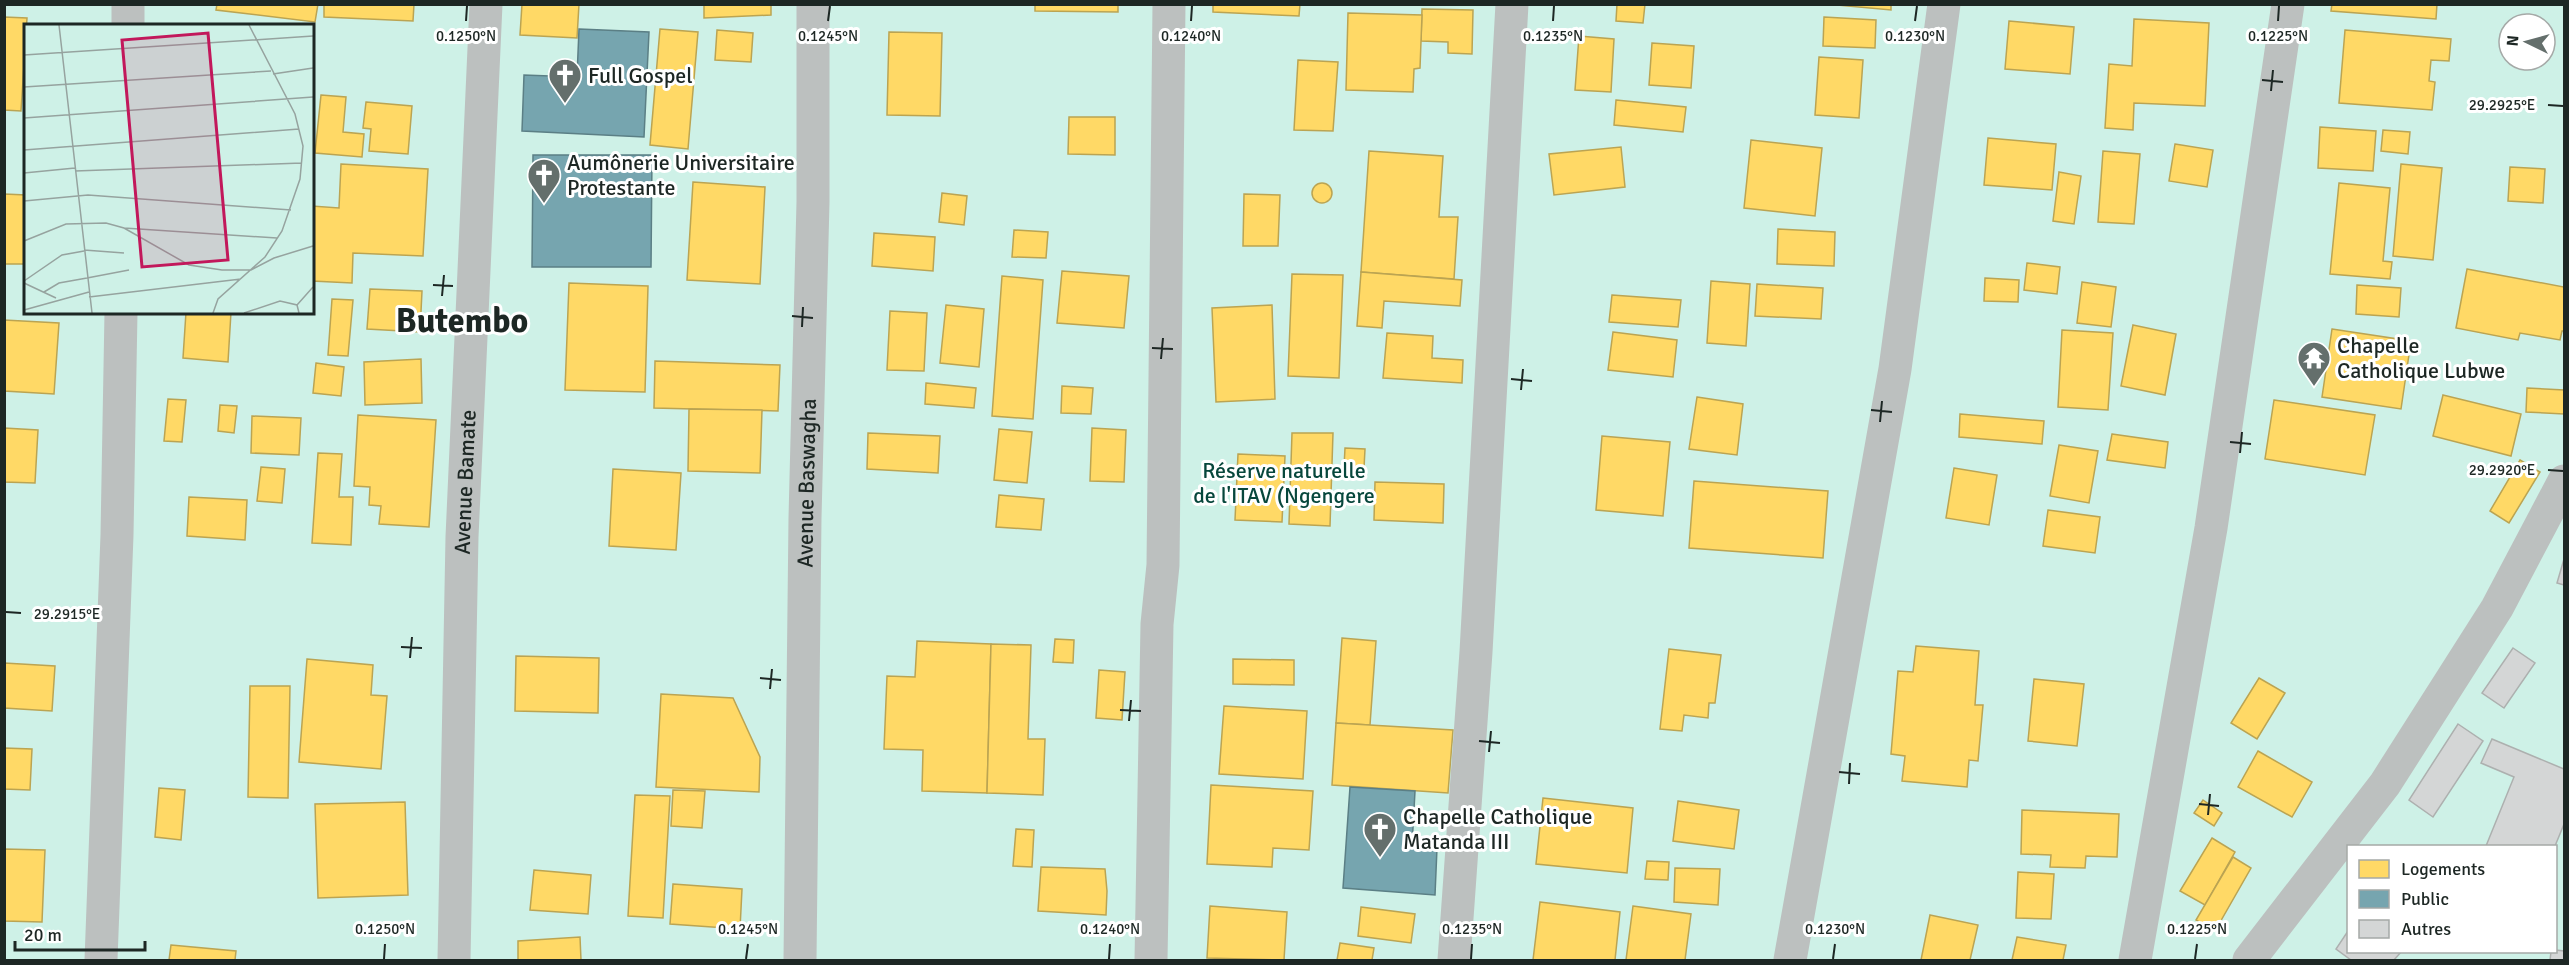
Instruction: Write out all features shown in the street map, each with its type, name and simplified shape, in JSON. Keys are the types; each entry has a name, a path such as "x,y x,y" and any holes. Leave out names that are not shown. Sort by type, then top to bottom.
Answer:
{"street":[{"path":"128,4 128,24"},
{"name":"Avenue Bamate","path":"453,960 462,537 486,4"},
{"name":"Avenue Baswagha","path":"800,960 805,518 813,202 813,4"},
{"path":"1151,960 1157,624 1163,565 1169,4"},
{"path":"1454,960 1477,641 1512,4"},
{"path":"1790,960 1895,369 1944,4"},
{"path":"2135,960 2211,528 2288,4"},
{"path":"101,960 117,535 121,314"},
{"path":"2249,960 2385,784 2497,608 2565,481"}],"green space":[{"name":"Réserve naturelle de l'ITAV (Ngengere","path":"5,5 2564,5 2564,960 5,960"}],"building: Logements":[{"path":"217,4 318,4 315,22 216,10"},
{"path":"324,4 414,4 413,21 324,17"},
{"path":"522,4 579,4 577,38 520,35"},
{"path":"704,4 771,4 771,15 704,18"},
{"path":"1035,4 1118,4 1118,12 1035,11"},
{"path":"1213,4 1300,4 1299,16 1213,12"},
{"path":"1617,4 1645,4 1643,23 1616,21"},
{"path":"1826,4 1891,4 1891,10"},
{"path":"2332,4 2437,4 2436,19 2331,11"},
{"path":"1422,9 1473,10 1472,54 1448,53 1448,42 1421,41"},
{"path":"1348,13 1422,15 1420,68 1414,69 1413,92 1346,90"},
{"path":"4,17 27,18 27,24 24,24 21,111 4,110"},
{"path":"1824,17 1876,20 1875,48 1823,46"},
{"path":"2134,19 2209,23 2205,106 2134,103 2133,130 2105,128 2109,64 2132,66"},
{"path":"2009,21 2074,27 2070,74 2005,69"},
{"path":"660,29 698,32 688,149 650,145"},
{"path":"717,30 753,33 751,62 715,60"},
{"path":"2345,30 2451,39 2449,61 2431,60 2429,81 2435,82 2432,110 2339,103"},
{"path":"889,32 942,33 940,116 887,115"},
{"path":"1579,36 1614,39 1611,92 1575,90"},
{"path":"1652,43 1694,46 1691,88 1649,85"},
{"path":"1819,57 1863,60 1859,118 1815,115"},
{"path":"1298,60 1338,62 1333,131 1294,130"},
{"path":"321,95 346,97 343,132 364,134 362,157 315,153"},
{"path":"1616,100 1686,107 1683,132 1614,125"},
{"path":"366,102 412,106 408,154 369,151 371,129 363,128"},
{"path":"1069,117 1115,117 1115,155 1068,154"},
{"path":"2320,127 2376,131 2373,171 2318,168"},
{"path":"2383,130 2410,132 2408,154 2381,151"},
{"path":"1988,138 2056,144 2052,190 1984,185"},
{"path":"1751,140 1822,148 1815,216 1744,208"},
{"path":"2175,144 2213,150 2207,187 2169,181"},
{"path":"1621,147 1625,187 1554,195 1549,154"},
{"path":"1369,151 1443,156 1439,217 1458,217 1454,279 1361,272"},
{"path":"2103,151 2140,154 2134,224 2098,222"},
{"path":"341,164 428,169 423,256 353,253 352,283 314,281 314,206 339,208"},
{"path":"2401,164 2442,168 2433,260 2393,256"},
{"path":"2510,167 2545,169 2543,203 2508,201"},
{"path":"2059,172 2081,176 2074,224 2053,221"},
{"path":"693,182 765,187 760,284 687,280"},
{"path":"1322,183 1329,186 1332,193 1329,200 1322,203 1315,200 1312,193 1315,186"},
{"path":"2339,183 2390,188 2383,261 2392,262 2390,279 2330,274"},
{"path":"942,193 967,196 964,225 939,222"},
{"path":"4,194 24,195 24,264 4,264"},
{"path":"1244,194 1280,195 1278,246 1243,246"},
{"path":"1778,229 1835,232 1834,266 1777,264"},
{"path":"1014,230 1048,232 1046,258 1012,257"},
{"path":"874,233 935,237 933,271 872,266"},
{"path":"2027,263 2060,267 2057,294 2024,290"},
{"path":"2467,269 2564,287 2564,331 2562,331 2560,340 2520,333 2518,340 2456,328"},
{"path":"1062,271 1129,276 1124,328 1057,323"},
{"path":"1361,272 1462,280 1460,306 1384,301 1382,328 1357,326"},
{"path":"1292,274 1343,275 1339,378 1288,376"},
{"path":"1002,276 1043,280 1033,419 992,416"},
{"path":"1985,278 2019,280 2018,302 1984,301"},
{"path":"1711,281 1750,284 1746,346 1707,343"},
{"path":"2082,282 2116,287 2111,327 2077,323"},
{"path":"569,283 648,286 645,392 565,390"},
{"path":"1757,284 1823,288 1821,319 1755,316"},
{"path":"2357,285 2401,288 2399,317 2356,314"},
{"path":"370,289 422,291 420,332 367,329"},
{"path":"1612,295 1681,300 1678,327 1609,322"},
{"path":"332,299 353,300 348,356 328,355"},
{"path":"946,305 984,309 979,367 940,363"},
{"path":"1272,305 1275,399 1216,402 1212,308"},
{"path":"890,311 927,313 924,371 887,370"},
{"path":"186,314 231,314 228,362 183,358"},
{"path":"4,320 59,323 54,394 4,391"},
{"path":"2133,325 2176,334 2165,395 2121,386"},
{"path":"2332,329 2411,341 2401,409 2322,397"},
{"path":"2062,330 2113,333 2108,410 2058,407"},
{"path":"1613,332 1677,340 1673,377 1608,370"},
{"path":"1387,333 1433,336 1432,358 1463,360 1462,383 1383,378"},
{"path":"421,359 422,403 365,405 364,362"},
{"path":"655,361 780,365 778,411 654,408"},
{"path":"316,363 344,367 341,396 313,393"},
{"path":"926,383 976,388 974,408 925,404"},
{"path":"1062,386 1093,388 1091,414 1061,413"},
{"path":"2527,388 2564,390 2564,414 2526,412"},
{"path":"2443,395 2521,414 2511,456 2433,436"},
{"path":"1697,397 1743,404 1737,455 1689,449"},
{"path":"168,399 186,400 182,442 164,441"},
{"path":"2274,400 2375,415 2365,475 2265,459"},
{"path":"220,405 237,406 234,433 218,431"},
{"path":"689,409 762,410 760,473 688,471"},
{"path":"1960,414 2044,421 2042,444 1959,437"},
{"path":"358,415 436,420 429,527 379,524 381,506 369,505 370,487 354,486"},
{"path":"252,416 301,418 299,455 251,453"},
{"path":"4,428 38,430 35,483 4,482"},
{"path":"1092,428 1126,430 1124,482 1090,481"},
{"path":"999,429 1032,432 1027,483 994,480"},
{"path":"868,433 940,436 938,473 867,469"},
{"path":"1292,433 1333,433 1330,526 1289,524"},
{"path":"2112,434 2168,442 2165,468 2107,460"},
{"path":"1602,436 1670,442 1663,516 1596,510"},
{"path":"2059,445 2098,451 2089,503 2050,496"},
{"path":"1345,448 1365,449 1364,468 1344,467"},
{"path":"318,453 342,454 339,497 353,497 351,545 312,543"},
{"path":"1238,454 1285,456 1282,522 1235,520"},
{"path":"2520,460 2540,472 2509,523 2490,511"},
{"path":"261,467 285,469 282,503 257,501"},
{"path":"1954,468 1997,475 1989,525 1946,518"},
{"path":"613,469 681,473 676,550 609,546"},
{"path":"1694,481 1828,491 1823,558 1689,548"},
{"path":"1375,482 1444,484 1443,523 1374,520"},
{"path":"999,495 1044,499 1041,530 996,527"},
{"path":"189,497 247,500 245,540 187,536"},
{"path":"2048,510 2100,517 2095,553 2043,546"},
{"path":"1342,638 1376,641 1370,725 1336,723"},
{"path":"1055,639 1074,640 1073,663 1053,662"},
{"path":"917,641 991,644 987,793 922,791 923,750 884,749 887,676 915,677"},
{"path":"991,644 1031,645 1028,739 1045,739 1043,795 987,793"},
{"path":"1916,646 1979,651 1975,705 1983,705 1978,761 1969,760 1967,787 1902,781 1905,756 1891,754 1898,671 1913,672"},
{"path":"1669,649 1721,655 1715,703 1709,703 1708,718 1684,715 1682,731 1660,729"},
{"path":"516,656 599,658 598,713 515,711"},
{"path":"307,659 373,665 371,695 387,696 381,769 299,762"},
{"path":"1233,659 1294,660 1294,685 1233,684"},
{"path":"4,663 55,666 52,711 4,708"},
{"path":"1099,670 1125,672 1122,720 1096,718"},
{"path":"2259,678 2285,693 2257,739 2231,723"},
{"path":"2034,679 2084,684 2077,746 2028,741"},
{"path":"250,686 290,686 288,798 248,797"},
{"path":"661,694 733,698 760,757 759,792 656,787"},
{"path":"1224,706 1307,711 1303,779 1219,774"},
{"path":"1336,723 1453,730 1448,793 1332,785"},
{"path":"4,748 32,749 30,790 4,789"},
{"path":"2258,751 2312,782 2292,817 2238,787"},
{"path":"1211,785 1313,791 1309,850 1273,848 1272,867 1207,864"},
{"path":"159,788 185,790 181,840 155,837"},
{"path":"673,790 705,791 702,828 671,826"},
{"path":"635,795 670,796 663,918 628,916"},
{"path":"1543,798 1633,808 1627,873 1536,864"},
{"path":"2203,800 2222,813 2214,826 2194,813"},
{"path":"1678,801 1739,810 1734,849 1673,841"},
{"path":"405,802 408,895 318,898 315,804"},
{"path":"2022,810 2119,814 2117,857 2086,856 2085,868 2050,867 2051,855 2021,854"},
{"path":"1016,829 1034,830 1032,867 1013,866"},
{"path":"2212,838 2235,852 2205,905 2180,891"},
{"path":"4,849 45,850 42,922 4,921"},
{"path":"2233,857 2251,868 2215,931 2196,920"},
{"path":"1647,861 1669,862 1668,880 1645,879"},
{"path":"1041,867 1105,869 1106,915 1038,911"},
{"path":"1675,868 1720,869 1718,905 1674,902"},
{"path":"534,870 591,875 588,914 530,910"},
{"path":"2018,872 2054,874 2051,919 2016,918"},
{"path":"673,884 742,889 740,929 670,924"},
{"path":"1540,902 1620,912 1615,960 1533,960"},
{"path":"1210,906 1287,912 1284,960 1207,958"},
{"path":"1633,906 1691,914 1685,960 1626,960"},
{"path":"1361,907 1415,914 1411,943 1358,936"},
{"path":"1930,915 1978,925 1970,960 1921,960"},
{"path":"580,937 581,960 518,960 518,941"},
{"path":"2017,937 2066,945 2063,960 2012,960"},
{"path":"1340,943 1374,948 1372,960 1337,960"},
{"path":"171,945 236,951 235,960 169,960"}],"building: Public":[{"path":"579,29 649,32 644,137 522,131 524,75 577,77"},
{"path":"533,155 652,155 651,267 532,267"},
{"path":"1350,787 1415,791 1412,846 1437,848 1435,895 1343,888"}],"building: Autres":[{"path":"2564,559 2564,585 2557,583"},
{"path":"2513,648 2535,663 2504,708 2482,693"},
{"path":"2458,724 2483,741 2433,817 2409,800"},
{"path":"2492,739 2564,769 2564,824 2555,845 2486,845 2514,777 2481,763"},
{"path":"2347,932 2347,953 2400,953 2394,960 2351,960 2336,949"},
{"path":"2557,950 2564,951 2564,960 2550,960 2551,953 2557,953"}],"place":[{"name":"Full Gospel","path":"565,104"},
{"name":"Aumônerie Universitaire Protestante","path":"544,204"},
{"name":"Chapelle Catholique Lubwe","path":"2314,387"},
{"name":"Chapelle Catholique Matanda III","path":"1380,858"}],"district":[{"name":"Butembo","path":"462,321"}]}
